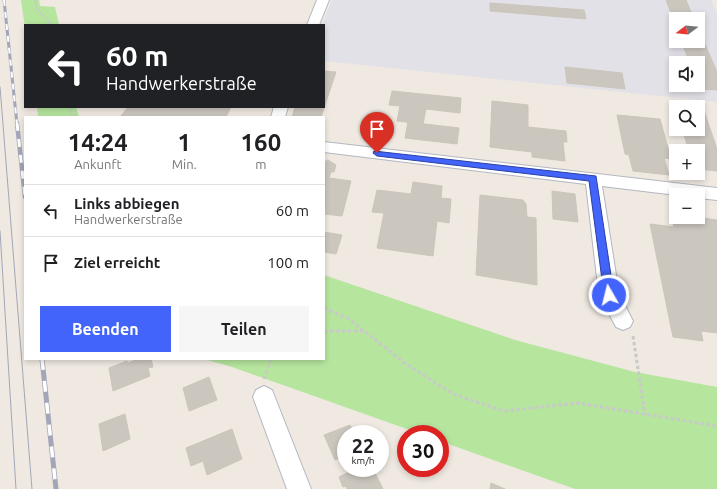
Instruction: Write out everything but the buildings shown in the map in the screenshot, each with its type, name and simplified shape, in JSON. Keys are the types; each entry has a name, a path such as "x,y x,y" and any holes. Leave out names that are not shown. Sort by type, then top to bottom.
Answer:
{"street":[{"path":"313,24 323,0"},
{"path":"325,147 717,194"},
{"path":"593,178 609,295 628,328"},
{"path":"264,397 299,489"}],"path":[{"path":"35,0 37,9 51,24"},
{"path":"325,308 349,319 406,364 453,394 504,411 578,403 717,426"},
{"path":"628,328 645,415"},
{"path":"325,331 363,331"}],"shaded area":[{"path":"332,0 711,0 717,13 717,102 325,61 325,24 322,24"}],"green space":[{"path":"21,0 39,0 40,6 55,7 59,24 25,24"},
{"path":"37,108 76,108 79,116 38,116"},
{"path":"325,275 515,340 635,372 717,387 717,489 575,489 449,444 449,425 397,425 232,367 208,360 325,360"}],"tram line":[{"path":"0,87 32,489"},
{"path":"0,231 16,489"}],"railway":[{"path":"4,0 17,124"},
{"path":"17,123 24,188"},
{"path":"42,360 56,489"}],"route":[{"path":"377,153 593,178 609,295"}]}
